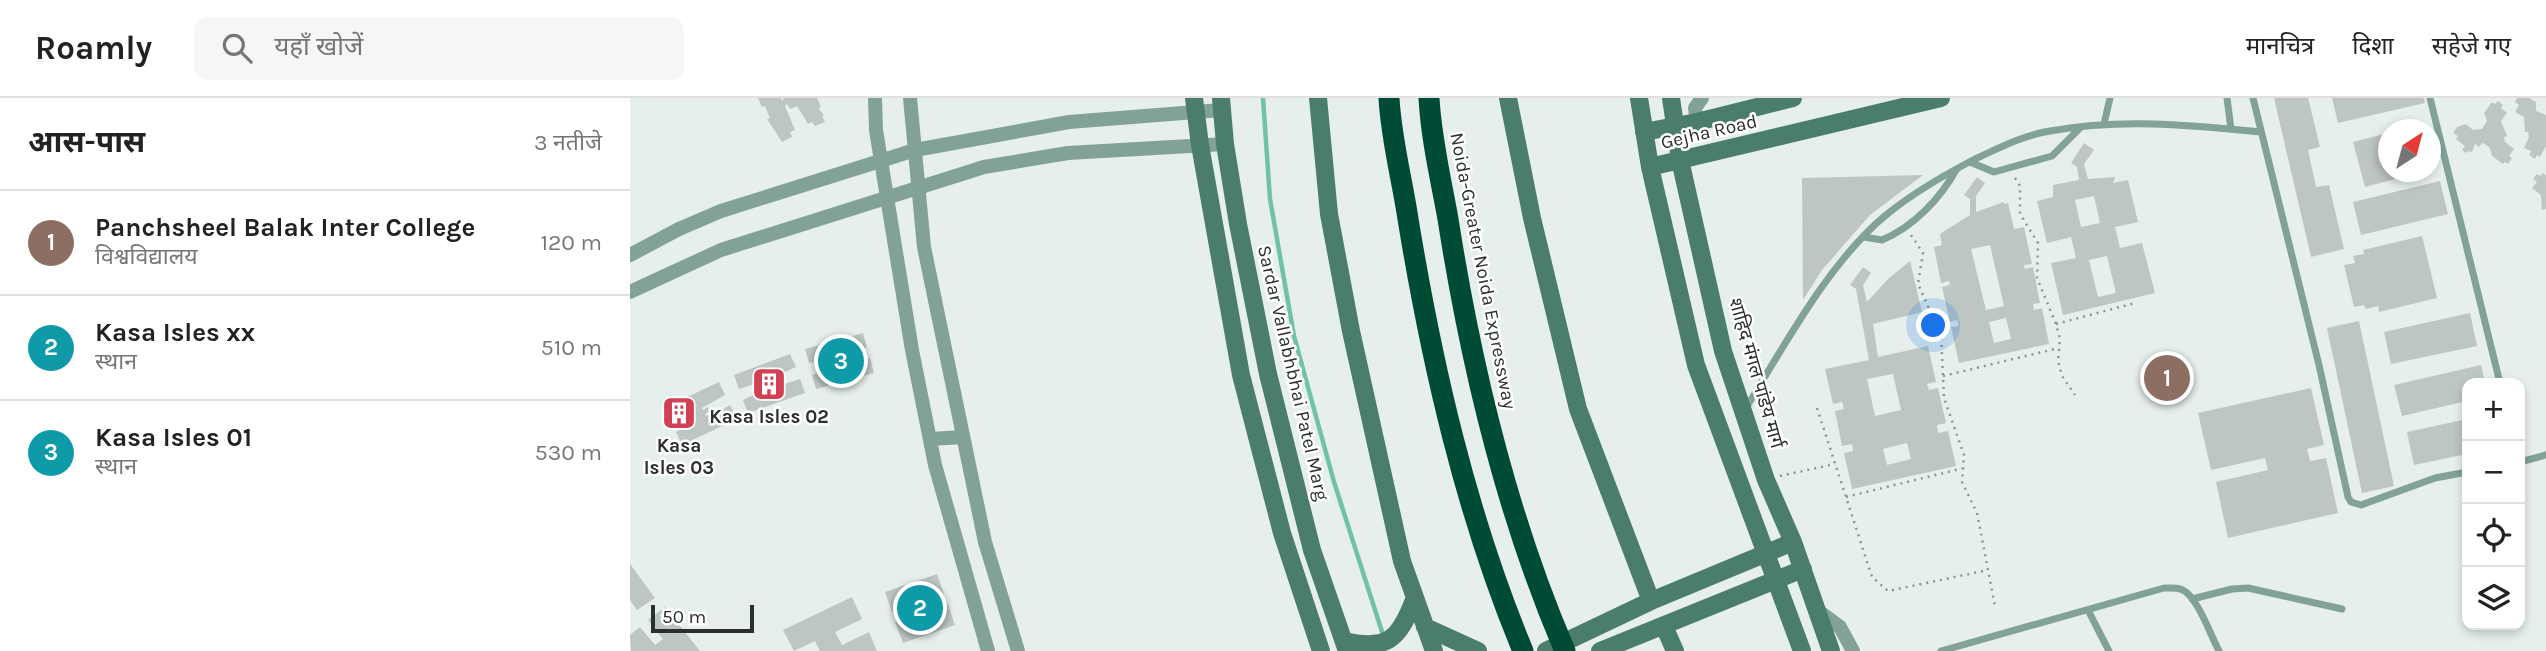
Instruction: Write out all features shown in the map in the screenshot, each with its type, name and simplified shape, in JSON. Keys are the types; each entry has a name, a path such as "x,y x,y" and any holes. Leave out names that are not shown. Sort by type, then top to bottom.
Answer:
{"highway":[{"path":"1389,98 1416,270 1448,416 1479,530 1522,648"},
{"name":"Noida-Greater Noida Expressway","path":"1429,98 1455,262 1484,404 1515,513 1565,651"}],"street":[{"path":"875,98 876,130 912,350 930,439 988,651"},
{"path":"910,98 924,247 985,542 1018,651"},
{"path":"1318,98 1329,214 1351,331 1399,549 1414,600 1434,651"},
{"path":"1508,98 1532,218 1578,409 1651,601"},
{"path":"1639,98 1650,167 1696,365 1802,651"},
{"name":"शाहिद मंगल पांडेय मार्ग","path":"1671,98 1680,160 1723,351 1766,480 1793,542 1831,651"},
{"name":"Gejha Road","path":"1644,132 1793,98"},
{"name":"Gejha Road","path":"1650,167 1941,98"},
{"path":"1697,122 1698,100"},
{"path":"630,255 721,211 915,150 1069,122 1194,105 1221,104"},
{"name":"Sardar Vallabhbhai Patel Marg","path":"1221,104 1225,144 1268,374 1312,550 1345,646"},
{"path":"1194,105 1244,387 1282,533 1321,651"},
{"path":"630,292 721,250 984,167 1068,153 1225,144"},
{"path":"930,439 963,437"},
{"path":"1546,651 1651,601 1793,542"},
{"path":"1600,651 1803,569"},
{"path":"1345,646 1371,649 1391,642 1404,628 1414,600"},
{"path":"1817,610 1840,627 1853,651"},
{"path":"1664,626 1675,651"},
{"path":"1424,627 1478,651"}],"lane":[{"path":"2104,124 2110,98"},
{"path":"2227,98 2231,129"},
{"path":"2253,98 2319,365 2348,497 2351,502 2361,505 2427,480 2462,473"},
{"path":"2430,98 2499,378"},
{"path":"1743,411 1821,289 1864,237 1886,215 1935,180 1957,168 2007,145 2045,132 2104,124 2171,123 2261,132"},
{"path":"1970,162 1994,172 2009,169 2057,153 2081,127"},
{"path":"1864,237 1882,240 1906,226 1941,194 1957,168"},
{"path":"2525,461 2546,455"},
{"path":"1941,651 2164,588 2175,588 2185,591 2192,599 2219,651"},
{"path":"2192,599 2232,589 2249,588 2342,609"},
{"path":"2088,610 2109,651"}],"path":[{"path":"2009,169 2020,186 2020,214 2038,243 2037,278 2060,339 2057,361 2062,376 2075,395"},
{"path":"1906,226 1923,253 1918,284 1941,335 1944,398 1964,455 1962,482 1977,513 1995,606"},
{"path":"2056,324 2136,303"},
{"path":"1942,377 2059,348"},
{"path":"1817,408 1872,577 1888,591 1987,570"},
{"path":"1766,480 1835,464"},
{"path":"1846,497 1964,468"}],"building":[{"path":"758,98 781,98 782,101 784,98 817,98 821,107 818,108 824,115 822,116 825,122 815,126 812,122 808,124 797,106 790,109 787,104 785,106 795,130 790,132 792,137 782,142 767,119 770,118 765,106 762,107"},
{"path":"2274,98 2308,98 2320,147 2308,150 2316,187 2329,185 2344,249 2311,257"},
{"path":"2332,98 2424,98 2425,103 2338,123"},
{"path":"2517,98 2529,98 2536,102 2536,111 2546,115 2546,146 2540,157 2537,155 2535,159 2529,155 2531,151 2524,148 2529,137 2528,132 2525,132 2524,117 2515,112 2519,105 2515,102"},
{"path":"2498,101 2507,113 2501,121 2507,136 2504,137 2505,142 2514,149 2508,164 2503,164 2492,156 2490,148 2482,143 2479,147 2475,144 2472,152 2466,153 2462,150 2465,146 2453,133 2457,127 2466,124 2473,130 2482,129 2487,121 2484,113 2492,102 2495,104"},
{"path":"2378,136 2378,182 2384,182 2365,187 2353,142"},
{"path":"2084,143 2094,150 2084,164 2088,179 2115,177 2113,183 2128,180 2138,222 2115,227 2120,248 2142,243 2155,293 2063,315 2051,263 2076,258 2071,237 2047,243 2037,201 2053,197 2053,185 2079,180 2077,167 2071,163","holes":["2094,196 2100,223 2081,227 2075,200","2107,256 2116,293 2098,297 2089,260"]},
{"path":"2543,173 2546,175 2546,209 2542,210 2541,195 2532,188 2537,182 2533,179 2537,174 2540,176"},
{"path":"1923,175 1870,215 1822,270 1803,300 1802,178"},
{"path":"1977,177 1985,183 1976,196 1976,212 2008,203 2014,229 2024,227 2032,264 2024,265 2025,269 2033,267 2040,303 2033,304 2034,310 2042,308 2049,344 1959,363 1951,327 1959,326 1957,320 1950,322 1942,287 1950,285 1949,281 1941,283 1934,247 1942,245 1940,234 1970,215 1970,199 1964,195","holes":["1990,245 2004,306 1986,310 1971,249","2006,318 2011,339 1994,343 1989,322"]},
{"path":"2440,182 2448,214 2361,235 2353,202"},
{"path":"2422,236 2437,298 2379,312 2378,306 2366,309 2364,305 2354,307 2344,265 2355,263 2353,256 2364,254 2363,250"},
{"path":"1910,261 1922,312 1873,324 1878,357 1928,346 1936,382 1927,384 1929,390 1938,388 1946,423 1937,425 1938,433 1948,431 1956,466 1852,489 1844,453 1853,451 1852,444 1842,446 1835,411 1844,409 1842,402 1833,404 1825,369 1869,360 1856,289 1850,285 1863,267 1871,273 1863,285 1867,302 1889,278","holes":["1893,374 1901,410 1875,416 1867,379","1907,443 1911,459 1887,465 1883,449"]},
{"path":"2470,313 2477,346 2391,364 2384,332"},
{"path":"2359,321 2394,486 2362,493 2327,328"},
{"path":"863,333 867,347 842,356 848,356 850,361 844,362 845,364 870,358 874,373 816,389 812,375 834,367 832,358 809,363 805,349"},
{"name":"Kasa Isles 02","path":"790,354 796,367 772,380 778,378 779,383 774,385 775,387 800,379 805,393 748,413 743,400 764,390 761,382 739,389 734,375"},
{"path":"2481,365 2484,378 2462,378 2462,402 2402,416 2394,385"},
{"name":"Kasa Isles 03","path":"719,382 725,395 702,408 703,410 708,407 710,411 706,416 730,405 737,419 682,445 676,432 696,420 692,412 671,421 664,408"},
{"path":"2311,388 2324,445 2307,449 2310,461 2326,458 2338,513 2228,538 2216,482 2268,470 2265,458 2211,470 2198,413"},
{"path":"2462,420 2462,455 2414,465 2407,432"},
{"path":"630,564 655,598 637,610 630,600"},
{"path":"937,574 944,594 927,600 930,610 948,604 955,625 903,643 895,622 913,616 910,606 892,612 885,592"},
{"path":"852,597 862,619 835,632 842,645 869,632 877,651 820,651 815,641 794,651 783,630"},
{"path":"665,607 700,651 631,651 630,635 640,627 655,645 663,639 648,620"}],"waterway":[{"path":"1263,98 1270,199 1294,336 1334,482 1384,638"}],"place":[{"name":"Kasa Isles 01","path":"841,361"},
{"name":"Panchsheel Balak Inter College","path":"2167,378"},
{"name":"Kasa Isles 02","path":"769,384"},
{"name":"Kasa Isles 03","path":"679,413"},
{"name":"Kasa Isles xx","path":"920,608"}]}
